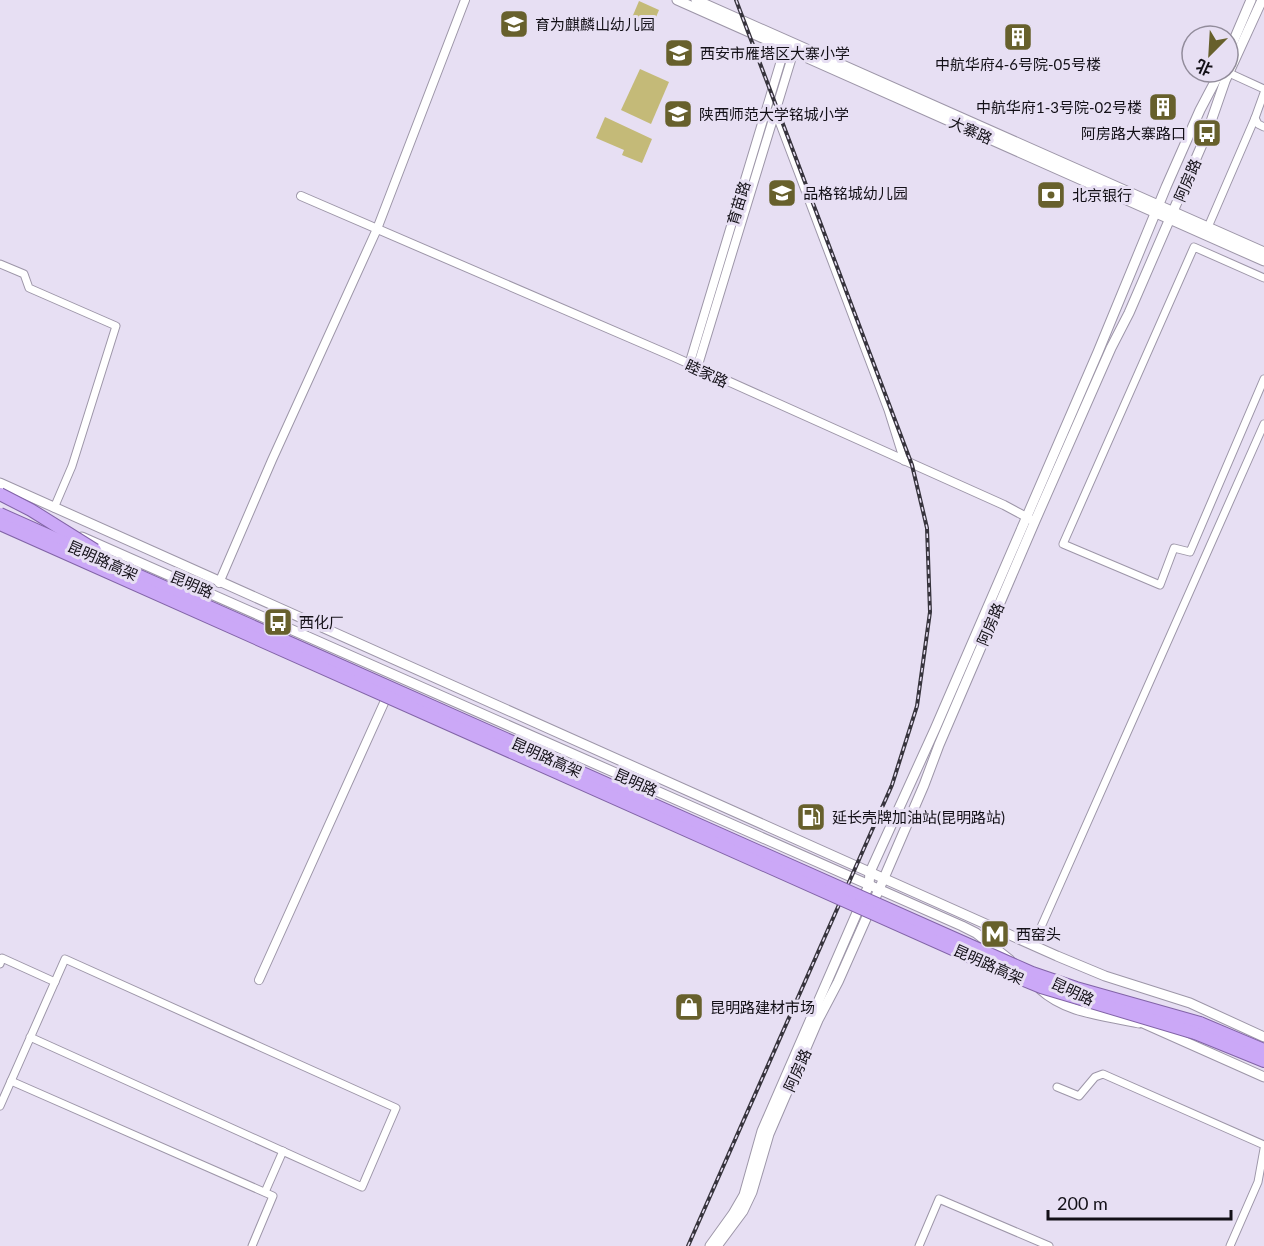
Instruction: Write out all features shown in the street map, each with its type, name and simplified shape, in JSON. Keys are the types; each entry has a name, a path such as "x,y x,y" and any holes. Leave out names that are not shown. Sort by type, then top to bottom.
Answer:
{"highway":[{"path":"0,494 32,510 129,572"},
{"name":"昆明路高架","path":"0,514 1032,973 1198,1028"},
{"name":"昆明路高架","path":"0,524 1002,971 1041,987 1198,1028"},
{"path":"1198,1028 1264,1050"},
{"path":"1198,1028 1264,1061"}],"main road":[{"name":"大寨路","path":"677,0 790,46 1157,209 1264,261"},
{"name":"大寨路","path":"696,0 790,46"},
{"path":"1240,26 1251,0"},
{"name":"阿房路","path":"1240,43 1262,0"},
{"name":"阿房路","path":"717,1246 743,1211 752,1192 768,1134 906,827 1130,271 1200,110 1217,84"},
{"name":"阿房路","path":"710,1246 744,1195 762,1131 869,885 870,872 1110,348 1129,313 1207,133 1221,84"},
{"name":"大寨路","path":"1171,216 1208,227 1264,252"},
{"path":"1130,271 1144,278"},
{"name":"昆明路","path":"0,483 219,583 1033,945 1105,976 1190,1003 1264,1036"},
{"name":"昆明路","path":"0,501 976,933 1013,962 1264,1077"},
{"path":"893,821 906,827"},
{"path":"1013,962 1046,994 1068,1006 1093,1015 1147,1025"}],"street":[{"path":"219,583 276,450 377,229 465,0"},
{"name":"育苗路","path":"693,366 775,111 790,46"},
{"name":"育苗路","path":"693,366 790,46"},
{"path":"1208,227 1255,118 1264,91 1240,79"},
{"path":"775,111 888,410 904,461"},
{"path":"1255,118 1258,124 1264,127"},
{"name":"睦家路","path":"302,196 693,366 1005,505 1031,520"},
{"path":"1264,278 1194,247 1063,544 1161,585 1174,548 1190,552 1264,379"},
{"path":"0,264 24,274 29,288 116,326 72,466 54,508"},
{"path":"1033,945 1264,424"},
{"path":"259,980 401,663"},
{"path":"0,964 2,958 55,982"},
{"path":"0,1106 30,1037 55,982 65,958 396,1108 362,1187 30,1037"},
{"path":"1057,1087 1079,1096 1095,1077 1103,1074 1264,1147 1258,1182 1230,1246"},
{"path":"11,1082 273,1196 252,1246"},
{"path":"265,1192 283,1151"},
{"path":"919,1246 939,1199 1049,1246"}],"shaded area":[{"path":"639,1 659,10 651,29 631,20"},
{"path":"640,69 669,82 651,124 621,110"},
{"path":"605,117 652,139 642,163 622,155 624,150 596,138"}],"railway":[{"path":"688,1246 892,785 917,706 930,612 927,528 912,465 736,0"}],"place":[{"name":"育为麒麟山幼儿园","path":"514,24"},
{"name":"中航华府4-6号院-05号楼","path":"1018,37"},
{"name":"西安市雁塔区大寨小学","path":"679,53"},
{"name":"中航华府1-3号院-02号楼","path":"1163,107"},
{"name":"陕西师范大学铭城小学","path":"678,114"},
{"name":"阿房路大寨路口","path":"1207,133"},
{"name":"品格铭城幼儿园","path":"782,193"},
{"name":"北京银行","path":"1051,195"},
{"name":"西化厂","path":"278,622"},
{"name":"延长壳牌加油站(昆明路站)","path":"811,817"},
{"name":"西窑头","path":"995,934"},
{"name":"昆明路建材市场","path":"689,1007"}]}
